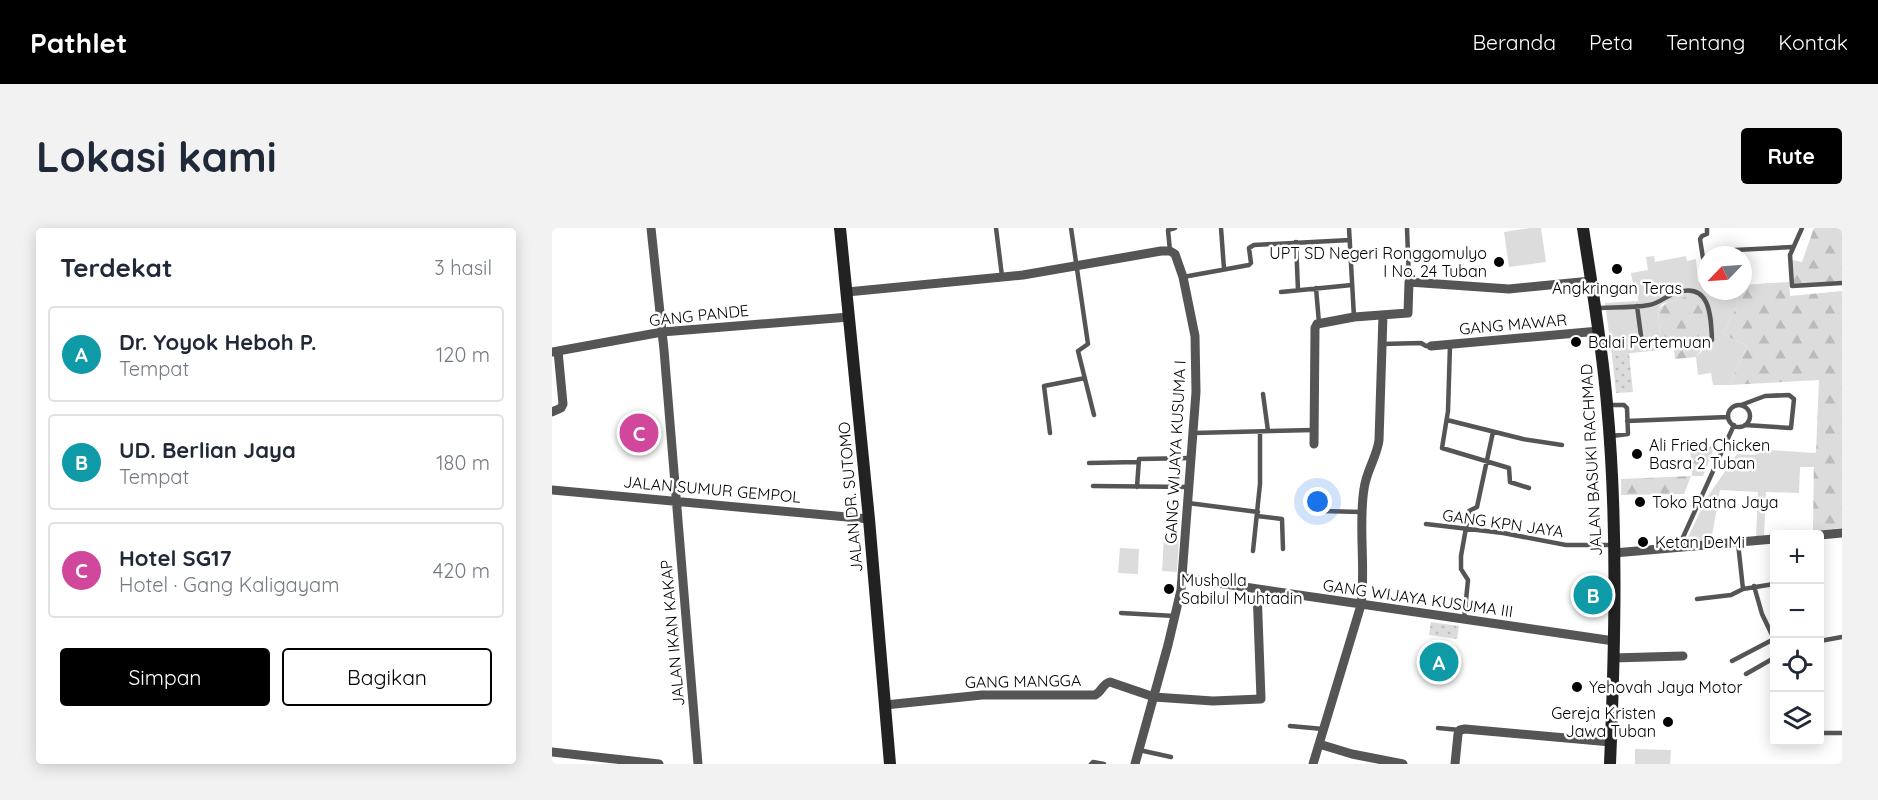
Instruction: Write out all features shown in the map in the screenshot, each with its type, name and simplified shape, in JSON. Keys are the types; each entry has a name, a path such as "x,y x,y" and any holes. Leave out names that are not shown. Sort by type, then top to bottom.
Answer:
{"main road":[{"name":"JALAN BASUKI RACHMAD","path":"1583,228 1599,331 1610,436 1614,641 1610,764"},
{"name":"JALAN DR. SUTOMO","path":"840,231 869,519 890,764"}],"street":[{"name":"JALAN IKAN KAKAP","path":"651,228 662,332 698,764"},
{"path":"847,292 1002,277 1170,251"},
{"name":"GANG WIJAYA KUSUMA I","path":"1135,764 1176,616 1183,578 1194,433 1195,342 1183,277 1176,255 1170,251"},
{"path":"1314,444 1315,328 1319,323 1409,312 1409,282 1509,289 1591,281"},
{"path":"1313,764 1361,605 1365,484 1379,440 1383,315"},
{"name":"GANG PANDE","path":"555,351 662,332 849,316"},
{"name":"GANG MAWAR","path":"1431,346 1599,331"},
{"path":"552,412 561,408 563,404 555,351"},
{"name":"JALAN SUMUR GEMPOL","path":"552,490 869,519"},
{"path":"1824,535 1842,533"},
{"path":"1613,549 1678,548 1770,539"},
{"name":"GANG WIJAYA KUSUMA III","path":"1183,578 1614,641"},
{"path":"1154,697 1213,701 1262,698 1257,589"},
{"path":"1613,658 1683,656"},
{"name":"GANG MANGGA","path":"885,705 982,695 1095,695 1100,693 1105,683 1110,682 1154,697"},
{"path":"1455,764 1458,735 1462,730 1611,742"},
{"path":"1319,744 1352,754 1403,764"},
{"path":"552,752 659,764"}],"lane":[{"path":"996,228 1002,277"},
{"path":"1071,228 1088,344 1078,349 1094,415"},
{"path":"1170,251 1168,230 1175,228"},
{"path":"1221,228 1224,269"},
{"path":"1349,228 1354,317"},
{"path":"1407,228 1409,282"},
{"path":"1701,246 1700,239 1707,234 1707,228"},
{"path":"1802,228 1792,248 1790,258 1792,286 1842,283"},
{"path":"1183,277 1250,264 1250,249 1253,245 1350,240"},
{"path":"1296,242 1298,290"},
{"path":"1752,249 1792,248"},
{"path":"1281,292 1352,285"},
{"path":"1316,288 1319,323"},
{"path":"1595,309 1653,304 1679,292 1696,292 1708,305 1712,340"},
{"path":"1637,306 1642,343"},
{"path":"1382,344 1421,343 1431,346"},
{"path":"1450,344 1447,420 1442,449 1509,468 1509,482 1529,488"},
{"path":"1050,433 1044,386 1085,378"},
{"path":"1263,394 1268,432"},
{"path":"1789,395 1794,399 1791,428 1745,425 1740,427 1734,425 1728,417 1733,407 1765,396 1789,395"},
{"path":"1607,405 1625,405 1627,421 1627,435 1610,436"},
{"path":"1741,405 1750,414 1749,421 1745,425"},
{"path":"1627,421 1728,417"},
{"path":"1447,420 1533,441 1562,445"},
{"path":"1678,548 1734,425"},
{"path":"1194,433 1313,430"},
{"path":"1253,551 1258,514 1260,432"},
{"path":"1464,620 1468,580 1461,565 1466,529 1470,510 1477,507 1493,432"},
{"path":"1089,463 1192,458"},
{"path":"1137,462 1137,487"},
{"path":"1093,486 1190,487"},
{"path":"1188,502 1282,519 1283,549"},
{"path":"1322,511 1363,512"},
{"name":"GANG KPN JAYA","path":"1426,525 1512,534 1566,545 1613,549"},
{"path":"1738,543 1743,589"},
{"path":"1697,600 1770,584"},
{"path":"1754,586 1762,614 1774,638"},
{"path":"1121,613 1176,616"},
{"path":"1824,640 1842,637"},
{"path":"1732,661 1770,641"},
{"path":"1746,675 1770,660"},
{"path":"1290,726 1323,729"},
{"path":"1438,728 1462,730"},
{"path":"1824,733 1842,733"},
{"path":"1139,750 1171,757"},
{"path":"1091,764 1093,762 1104,764"}],"green space":[{"path":"1541,228 1546,262 1509,267 1504,232"},
{"path":"1814,228 1842,228 1842,281 1793,285 1792,260 1802,262"},
{"path":"1654,256 1655,262 1686,256 1687,261 1696,259 1698,300 1738,300 1738,304 1723,334 1747,346 1729,385 1713,385 1711,373 1698,375 1696,357 1704,349 1682,298 1662,304 1658,309 1661,350 1612,355 1605,303 1638,301 1637,284 1633,284 1631,273 1648,270 1646,257"},
{"path":"1789,282 1790,296 1842,291 1842,528 1813,530 1814,453 1816,452 1819,380 1729,385 1747,346 1723,334 1738,304 1738,300 1752,300 1752,284"},
{"path":"1686,297 1693,299 1702,308 1706,344 1696,357 1675,359 1674,349 1661,350 1658,309 1668,302"},
{"path":"1629,353 1633,392 1616,393 1612,355"},
{"path":"1715,446 1703,476 1692,476 1690,447"},
{"path":"1756,449 1814,453 1814,467 1800,467 1799,493 1766,492 1764,536 1756,537 1758,492 1720,490 1711,541 1685,544 1706,499 1737,454 1756,455"},
{"path":"1691,476 1684,494 1621,495 1621,479"},
{"path":"1164,537 1179,539 1177,572 1162,571"},
{"path":"1120,548 1139,549 1138,574 1118,573"},
{"path":"1431,622 1459,626 1457,639 1429,635"},
{"path":"1635,749 1671,750 1670,764 1635,764"}],"place":[{"name":"UPT SD Negeri Ronggomulyo I No. 24 Tuban","path":"1499,262"},
{"name":"Angkringan Teras","path":"1617,269"},
{"name":"Balai Pertemuan","path":"1576,342"},
{"name":"Hotel SG17","path":"639,433"},
{"name":"Ali Fried Chicken Basra 2 Tuban","path":"1637,454"},
{"name":"Toko Ratna Jaya","path":"1640,502"},
{"name":"Ketan De Mi","path":"1643,542"},
{"name":"Musholla Sabilul Muhtadin","path":"1169,589"},
{"name":"UD. Berlian Jaya","path":"1593,595"},
{"name":"Dr. Yoyok Heboh P.","path":"1439,662"},
{"name":"Yehovah Jaya Motor","path":"1577,687"},
{"name":"Gereja Kristen Jawa Tuban","path":"1668,722"}]}
